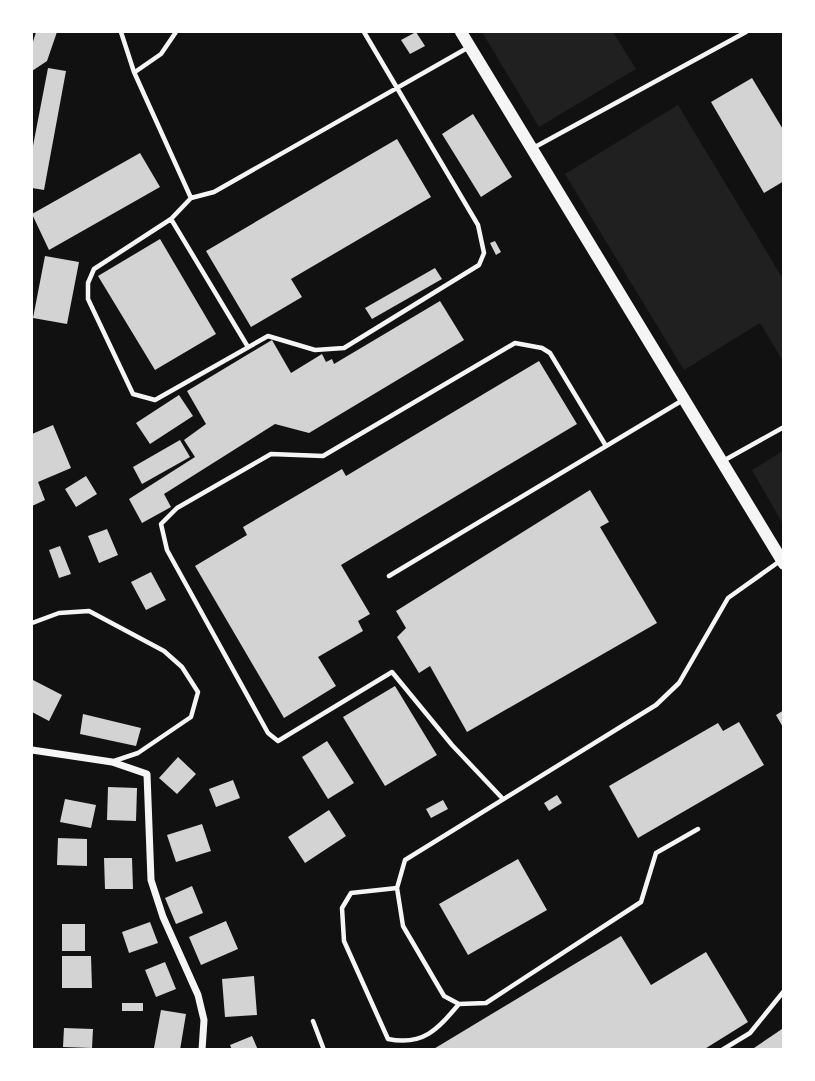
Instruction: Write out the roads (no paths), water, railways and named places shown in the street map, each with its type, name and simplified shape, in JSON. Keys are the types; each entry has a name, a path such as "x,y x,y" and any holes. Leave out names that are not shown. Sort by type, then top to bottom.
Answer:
{"street":[{"path":"461,32 782,562"},
{"path":"32,750 112,762 147,774 151,880 163,917 198,996 204,1020 202,1049"}],"lane":[{"path":"121,32 134,72 191,198"},
{"path":"134,72 161,54 176,32"},
{"path":"364,32 397,86 478,225 484,253 479,265 344,348 315,350 268,336 155,400 132,394 88,299 88,283 94,269 171,219 191,198 214,191 397,86 470,46"},
{"path":"532,149 746,32"},
{"path":"171,219 248,347"},
{"path":"503,799 452,745 392,672 278,741 268,733 167,550 161,524 177,508 271,454 323,456 515,343 542,348 550,353 606,446"},
{"path":"389,576 684,400"},
{"path":"721,462 783,427"},
{"path":"698,829 656,853 641,902 486,1003 459,1004 444,996 403,926 397,888 405,860 656,705 679,683 727,598 782,562"},
{"path":"32,623 59,613 89,611 164,651 182,667 198,692 191,717 138,753 112,762"},
{"path":"397,888 351,893 342,908 344,941 388,1039 409,1043 439,1029 459,1004"},
{"path":"722,1049 750,1033 783,991"},
{"path":"313,1021 324,1049"}]}
